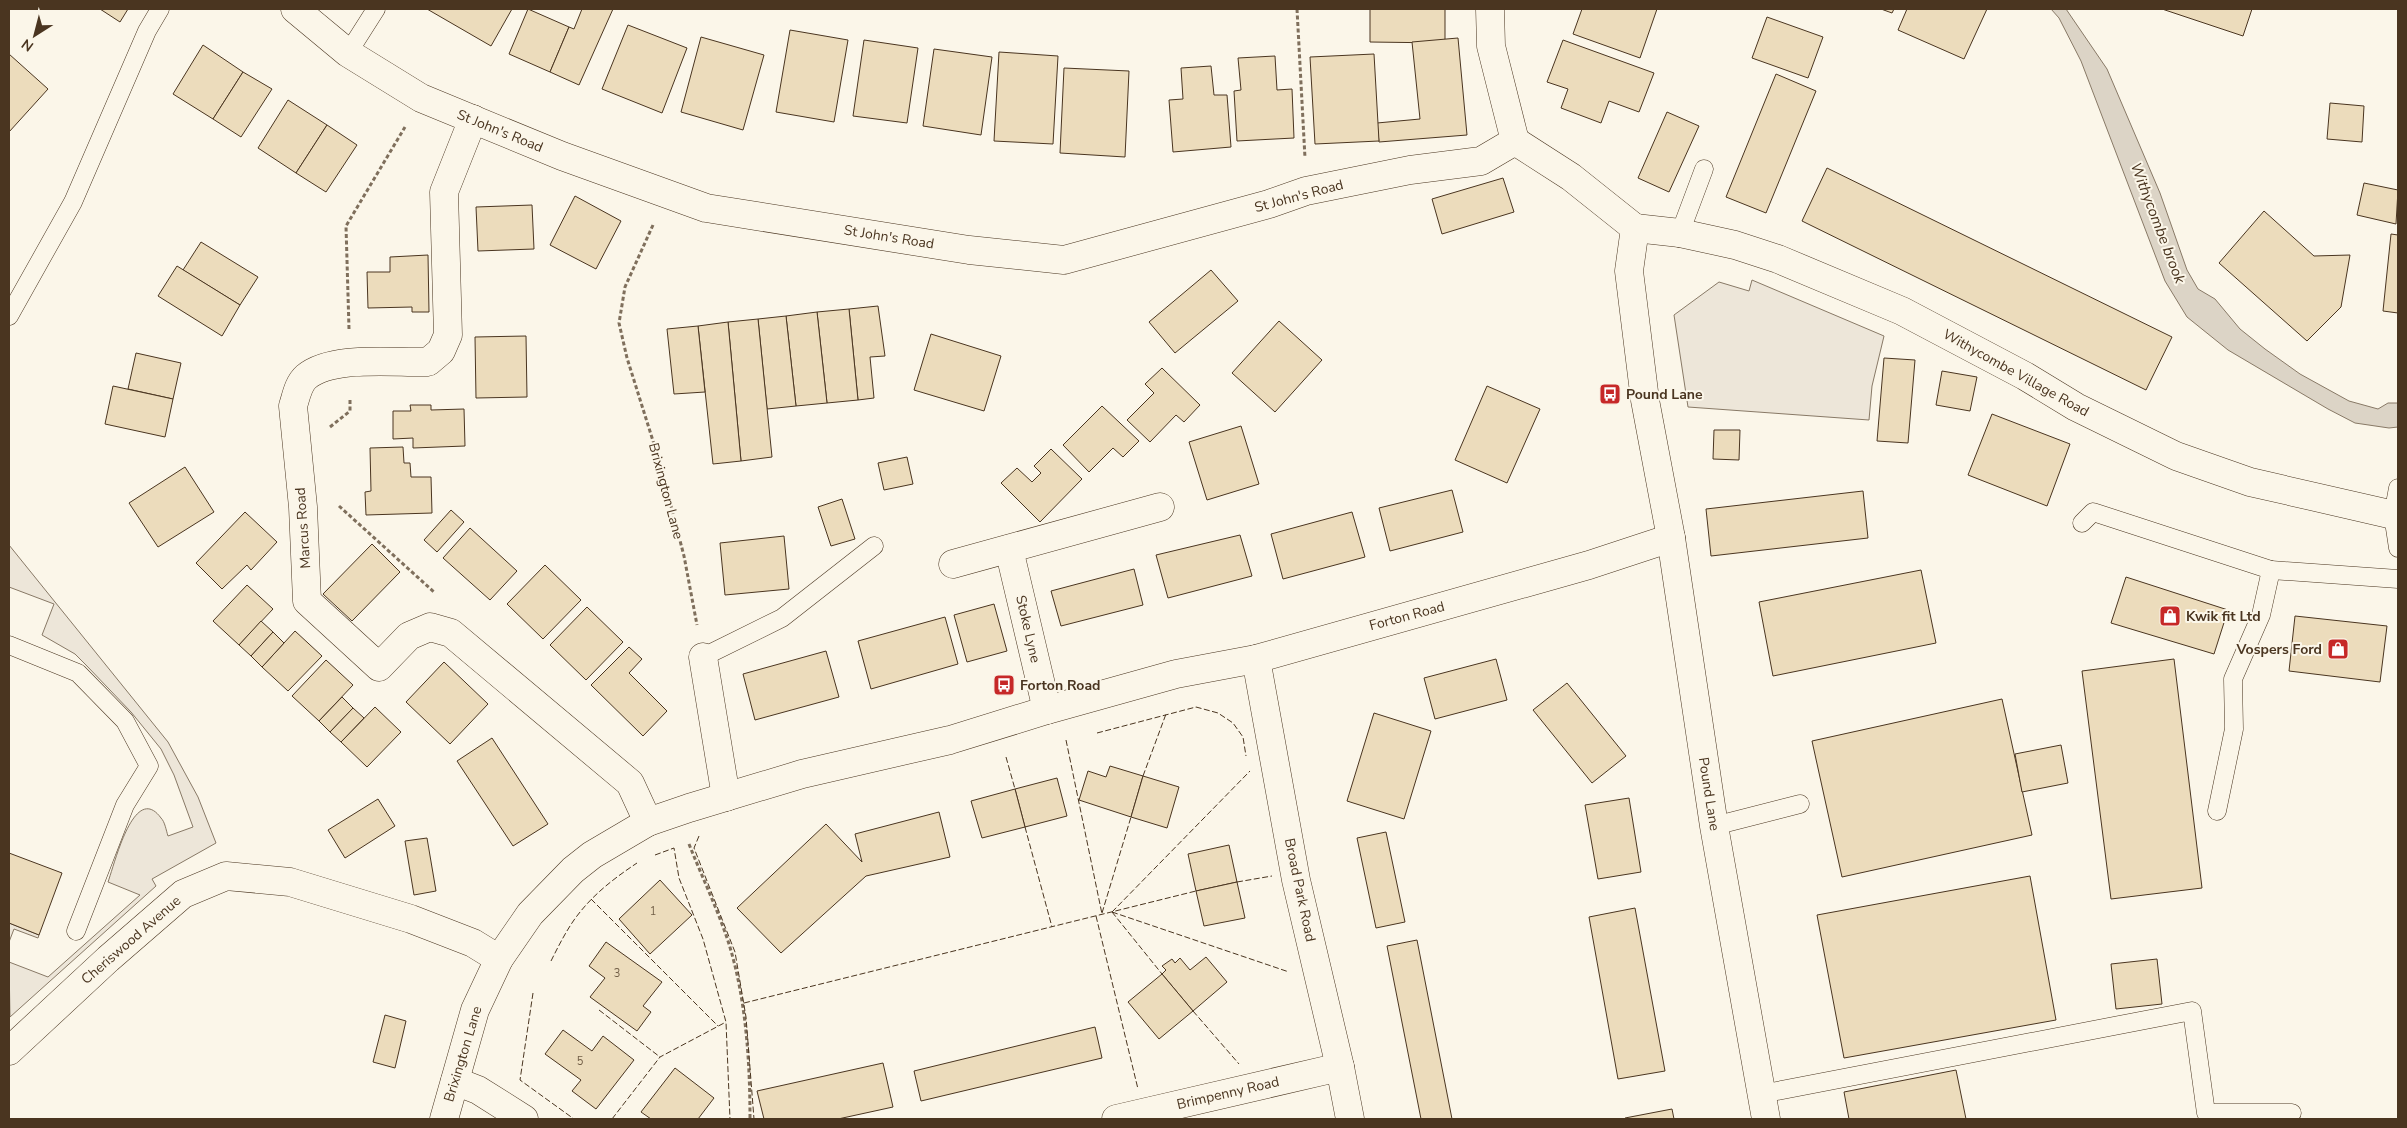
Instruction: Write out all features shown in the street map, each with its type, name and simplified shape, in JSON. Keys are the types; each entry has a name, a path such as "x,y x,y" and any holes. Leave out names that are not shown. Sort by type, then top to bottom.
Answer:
{"street":[{"name":"St John's Road","path":"295,9 348,53 421,98 671,196 706,208 970,250 1064,260 1269,204 1306,191 1410,170 1481,161 1515,141"},
{"path":"1490,9 1491,46 1515,141 1571,177 1635,228"},
{"name":"Marcus Road","path":"473,119 444,192 448,335 441,351 428,362 349,363 323,368 304,378 297,392 294,406 303,507 307,601 379,667 409,636 430,627 451,633 630,784 648,822"},
{"name":"Withycombe Village Road","path":"1635,228 1680,233 1778,258 1902,311 2025,376 2076,407 2176,456 2250,482 2396,516"},
{"name":"Pound Lane","path":"1635,228 1629,271 1645,400 1671,538 1714,826 1763,1106"},
{"path":"954,564 1160,507"},
{"name":"Forton Road","path":"573,870 613,841 648,822 802,774 950,740 1047,710 1176,674 1256,659 1589,565 1671,538"},
{"name":"Stoke Lyne","path":"1009,549 1047,710"},
{"path":"703,657 726,797"},
{"name":"Broad Park Road","path":"1256,659 1296,880 1340,1067 1350,1119"},
{"name":"Brixington Lane","path":"444,1119 475,1010 499,959 530,914 573,870"},
{"name":"Cheriswood Avenue","path":"9,1051 108,959 183,894 226,876 290,882 337,896 411,919 473,943 499,959"},
{"name":"Brimpenny Road","path":"1116,1119 1340,1067"},
{"path":"455,1081 478,1090 524,1119"}],"lane":[{"path":"9,316 72,202 146,31 160,9"},
{"path":"348,53 376,9"},
{"path":"1680,233 1704,169"},
{"path":"2398,488 2396,516 2398,548"},
{"path":"2082,523 2093,512 2271,570 2398,579"},
{"path":"703,657 782,618 874,546"},
{"path":"2217,811 2234,730 2233,678 2261,615 2271,570"},
{"path":"9,645 78,673 125,720 150,766 125,805 76,931"},
{"path":"1714,826 1800,804"},
{"path":"1763,1106 2192,1011 2206,1113 2292,1113"}],"path":[{"path":"1297,9 1306,191"},
{"path":"349,363 346,226 405,126"},
{"name":"Brixington Lane","path":"671,196 652,226 625,286 620,323 627,358 659,460 684,556 703,657"},
{"path":"324,433 350,411 350,400"},
{"path":"336,503 441,598"},
{"path":"677,812 729,944 740,996 747,1056 750,1119"}],"shaded area":[{"path":"1752,280 1884,336 1872,386 1869,420 1688,407 1674,315 1719,282 1749,291"},
{"path":"9,545 168,742 198,797 216,843 152,879 156,886 10,1017 9,962 48,977 140,895 108,882 120,845 134,818 142,810 151,809 162,820 168,836 193,827 174,775 161,749 131,712 75,654 42,635 54,604 9,587"},
{"path":"9,923 39,935 38,938 14,929 9,942"}],"water":[{"name":"Withycombe brook","path":"2051,9 2066,9 2107,69 2160,193 2187,270 2198,289 2215,299 2240,329 2300,374 2349,401 2378,409 2388,403 2398,403 2398,427 2389,428 2355,423 2328,409 2228,350 2187,317 2165,281 2081,61 2059,18"}],"building":[{"path":"100,9 128,9 120,22"},
{"path":"427,9 512,9 491,46"},
{"path":"528,9 569,27 550,72 509,54"},
{"path":"582,9 613,9 579,85 550,72 569,27 574,29"},
{"path":"1370,9 1445,9 1445,43 1370,42"},
{"path":"1582,9 1657,9 1640,58 1573,34"},
{"path":"1881,9 1894,9 1892,13"},
{"path":"1907,9 1987,9 1964,59 1898,30"},
{"path":"2162,9 2252,9 2243,36"},
{"path":"1767,17 1823,37 1808,78 1752,58"},
{"path":"628,25 687,48 662,113 602,89"},
{"path":"790,30 848,40 834,122 776,112"},
{"path":"701,37 764,55 743,130 681,112"},
{"path":"1458,38 1467,135 1379,142 1377,123 1420,119 1412,42"},
{"path":"864,40 918,48 907,123 853,116"},
{"path":"1563,40 1654,73 1639,112 1609,101 1601,123 1561,108 1568,89 1547,82"},
{"path":"203,45 243,72 213,119 173,94"},
{"path":"934,49 992,57 981,135 923,126"},
{"path":"999,52 1058,56 1053,144 994,141"},
{"path":"9,54 48,89 9,132"},
{"path":"1374,54 1379,141 1315,144 1310,57"},
{"path":"1275,56 1277,90 1292,89 1294,138 1237,141 1234,91 1241,90 1238,58"},
{"path":"1211,66 1214,95 1227,95 1231,147 1173,152 1169,100 1183,99 1181,68"},
{"path":"1064,68 1129,71 1125,157 1060,153"},
{"path":"243,72 272,89 241,137 213,119"},
{"path":"1776,74 1816,91 1766,213 1726,197"},
{"path":"288,100 327,125 296,173 258,148"},
{"path":"2330,103 2364,106 2362,142 2327,139"},
{"path":"1667,112 1699,126 1669,192 1638,178"},
{"path":"327,125 357,145 326,192 296,173"},
{"path":"1827,168 2172,337 2146,390 1802,221"},
{"path":"1503,178 1514,212 1442,234 1432,199"},
{"path":"2364,183 2398,190 2396,224 2357,215"},
{"path":"575,196 621,221 596,269 550,245"},
{"path":"532,205 534,249 478,251 476,207"},
{"path":"2264,211 2314,256 2350,255 2341,307 2307,341 2219,263"},
{"path":"2391,234 2398,235 2398,313 2383,311"},
{"path":"201,242 258,277 240,305 183,270"},
{"path":"428,255 429,312 412,312 412,307 368,308 367,272 390,272 390,257"},
{"path":"177,266 240,305 222,336 158,296"},
{"path":"1211,270 1238,301 1175,353 1149,322"},
{"path":"878,306 885,356 870,357 874,398 858,400 849,309"},
{"path":"849,309 858,400 827,403 817,312"},
{"path":"817,312 827,403 796,406 786,316"},
{"path":"786,316 796,406 767,409 758,319"},
{"path":"758,319 772,457 741,461 728,322"},
{"path":"1279,321 1322,360 1275,412 1232,373"},
{"path":"728,322 741,461 713,464 698,326"},
{"path":"698,326 705,392 674,394 667,329"},
{"path":"931,334 1001,356 984,411 914,390"},
{"path":"526,336 527,397 476,398 475,337"},
{"path":"136,353 181,363 173,399 128,389"},
{"path":"1884,358 1915,360 1908,443 1877,441"},
{"path":"1162,368 1200,405 1184,422 1176,415 1150,442 1127,420 1154,393 1145,384"},
{"path":"1942,371 1977,377 1970,411 1936,405"},
{"path":"113,386 173,399 165,437 105,424"},
{"path":"1487,386 1540,409 1507,483 1455,460"},
{"path":"410,405 431,405 431,410 464,409 465,446 413,448 413,438 393,439 393,411 411,411"},
{"path":"1102,406 1139,441 1123,457 1113,448 1089,472 1063,445"},
{"path":"1992,414 2070,444 2047,506 1968,475"},
{"path":"1241,426 1259,484 1207,500 1189,442"},
{"path":"1714,430 1740,430 1739,460 1713,459"},
{"path":"403,447 404,463 410,463 411,477 431,477 432,513 366,515 365,492 371,491 370,448"},
{"path":"1051,449 1082,479 1040,522 1001,483 1017,468 1032,482 1041,473 1034,466"},
{"path":"907,457 913,484 884,490 878,463"},
{"path":"185,467 214,512 158,547 129,503"},
{"path":"1452,490 1463,532 1390,551 1379,508"},
{"path":"1863,491 1868,538 1711,556 1706,509"},
{"path":"842,499 855,539 831,546 818,507"},
{"path":"451,510 464,522 437,552 424,540"},
{"path":"245,512 277,542 251,570 247,565 222,589 196,563"},
{"path":"1352,512 1365,557 1283,579 1271,534"},
{"path":"470,528 517,571 490,600 443,558"},
{"path":"1240,535 1252,576 1168,598 1156,555"},
{"path":"784,536 789,589 725,595 720,543"},
{"path":"372,544 400,572 352,621 323,594"},
{"path":"545,565 581,600 543,639 507,604"},
{"path":"1134,569 1143,605 1061,626 1051,591"},
{"path":"1921,570 1936,643 1773,676 1759,602"},
{"name":"Kwik fit Ltd","path":"2126,577 2228,610 2214,654 2111,623"},
{"path":"247,585 273,609 239,645 213,621"},
{"path":"994,604 1007,651 967,662 954,615"},
{"path":"587,607 623,642 586,680 550,645"},
{"name":"Vospers Ford","path":"2295,616 2387,626 2380,682 2289,671"},
{"path":"945,617 958,664 871,689 858,641"},
{"path":"261,621 273,632 251,656 239,645"},
{"path":"295,631 322,656 288,691 262,667"},
{"path":"273,632 284,643 262,667 251,656"},
{"path":"629,647 642,659 629,673 667,711 643,736 591,685"},
{"path":"826,651 839,697 755,720 743,674"},
{"path":"1496,659 1507,700 1435,719 1424,678"},
{"path":"2174,659 2202,888 2111,899 2082,671"},
{"path":"326,660 353,685 319,721 292,696"},
{"path":"444,662 488,704 450,744 406,702"},
{"path":"1567,683 1626,756 1592,783 1533,710"},
{"path":"342,697 353,708 330,732 319,721"},
{"path":"2002,699 2032,835 1842,877 1812,741"},
{"path":"375,707 401,732 367,767 341,742"},
{"path":"353,708 364,718 341,742 330,732"},
{"path":"1374,713 1431,731 1404,819 1347,801"},
{"path":"492,738 548,824 513,846 457,761"},
{"path":"2061,745 2068,783 2022,792 2015,754"},
{"path":"1110,766 1143,776 1131,817 1079,800 1088,771 1106,777"},
{"path":"1143,776 1179,787 1167,828 1131,817"},
{"path":"1057,778 1067,816 1025,827 1015,789"},
{"path":"1015,789 1025,827 982,838 971,801"},
{"path":"1629,798 1641,872 1598,879 1585,805"},
{"path":"378,799 395,826 345,858 328,830"},
{"path":"939,812 950,857 866,876 781,953 737,908 826,824 862,862 855,834"},
{"path":"1386,832 1405,922 1376,928 1357,838"},
{"path":"427,838 436,891 414,895 405,841"},
{"path":"1229,845 1237,882 1196,891 1188,854"},
{"path":"9,853 62,873 39,935 9,923"},
{"path":"2030,876 2056,1020 1844,1058 1817,915"},
{"path":"660,880 692,915 650,954 619,919"},
{"path":"1237,882 1245,918 1204,926 1196,891"},
{"path":"1635,908 1665,1071 1618,1079 1589,917"},
{"path":"1417,940 1452,1119 1421,1119 1387,946"},
{"path":"606,942 662,982 643,1006 651,1012 637,1031 590,997 605,978 589,966"},
{"path":"1206,957 1227,982 1193,1011 1162,974 1166,970 1162,966 1172,959 1175,963 1180,958 1190,970"},
{"path":"2157,959 2162,1004 2116,1009 2111,964"},
{"path":"1162,974 1193,1011 1159,1039 1128,1002"},
{"path":"385,1015 406,1021 395,1068 373,1062"},
{"path":"1095,1027 1102,1058 921,1101 914,1071"},
{"path":"563,1030 592,1051 603,1036 634,1060 596,1109 572,1091 581,1080 545,1054"},
{"path":"883,1063 893,1107 838,1119 764,1119 757,1091"},
{"path":"675,1068 714,1098 698,1119 651,1119 641,1112"},
{"path":"1956,1070 1966,1119 1849,1119 1844,1092"},
{"path":"1672,1109 1674,1119 1625,1119 1625,1118"}],"fence":[{"path":"1097,733 1196,707 1218,713 1233,723 1243,737 1246,756"},
{"path":"1143,776 1166,714"},
{"path":"1066,740 1102,914"},
{"path":"1006,757 1015,789"},
{"path":"1112,912 1250,771"},
{"path":"1102,913 1131,817"},
{"path":"1025,827 1052,927"},
{"path":"699,836 694,848 735,952 746,1017 754,1119"},
{"path":"655,855 674,848 679,878 703,939 726,1022 730,1119"},
{"path":"551,961 571,925 588,903 611,882 637,863"},
{"path":"1237,882 1272,876"},
{"path":"744,1003 1196,891"},
{"path":"591,899 718,1026"},
{"path":"1112,912 1289,972"},
{"path":"1112,912 1162,974"},
{"path":"1096,916 1138,1089"},
{"path":"533,993 520,1080 574,1119"},
{"path":"599,1010 660,1057"},
{"path":"1193,1011 1239,1064"},
{"path":"612,1119 660,1057 726,1022"}],"place":[{"name":"Pound Lane","path":"1610,394"},
{"name":"Kwik fit Ltd","path":"2170,616"},
{"name":"Vospers Ford","path":"2338,649"},
{"name":"Forton Road","path":"1004,685"}]}
